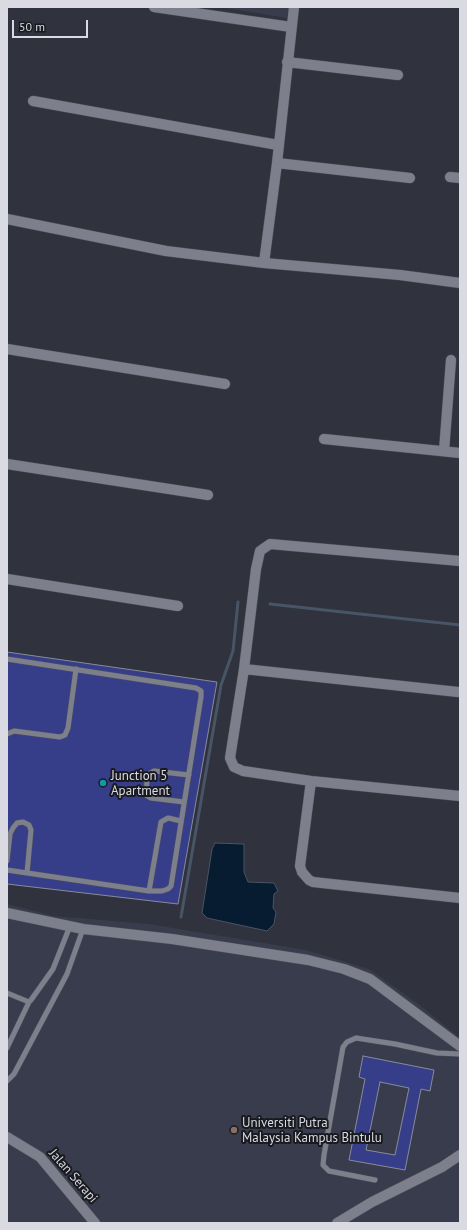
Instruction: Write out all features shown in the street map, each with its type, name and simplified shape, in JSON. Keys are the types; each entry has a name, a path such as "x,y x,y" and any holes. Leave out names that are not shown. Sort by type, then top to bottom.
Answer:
{"street":[{"path":"154,7 292,27"},
{"path":"264,263 277,163 294,7"},
{"path":"287,62 398,74"},
{"path":"33,101 278,145"},
{"path":"277,163 410,178"},
{"path":"7,220 166,251 264,263 400,275 460,283"},
{"path":"7,350 225,384"},
{"path":"444,451 451,360"},
{"path":"324,439 460,453"},
{"path":"7,464 208,495"},
{"path":"460,561 270,544 260,551 256,569 244,668 230,758 234,767 243,771 311,781 460,796"},
{"path":"7,579 178,606"},
{"path":"244,668 458,692"},
{"path":"311,781 300,866 305,877 313,882 460,898"},
{"path":"7,913 83,929 172,939 308,960 344,969 370,979 460,1046"},
{"name":"Jalan Serapi","path":"7,1137 40,1157 95,1223"},
{"path":"337,1223 366,1206 442,1167 460,1155"}],"lane":[{"path":"7,659 196,688 201,691 171,886 162,891 149,891 7,870"},
{"path":"7,734 14,731 60,737 65,735 68,728 76,669"},
{"path":"184,802 151,798 146,794 147,781 149,774 154,771 189,775"},
{"path":"149,891 161,822 168,818 181,821"},
{"path":"7,861 10,834 13,828 17,823 23,822 29,825 31,830 27,873"},
{"path":"7,1048 29,1002 53,969 70,926"},
{"path":"7,1081 14,1074 68,974 83,929"},
{"path":"7,994 29,1002"},
{"path":"375,1180 329,1171 323,1165 343,1047 347,1042 356,1038 395,1044 437,1053 460,1054"}],"shaded area":[{"path":"219,7 289,7 287,18"},
{"path":"215,843 244,844 244,872 248,882 274,883 278,891 274,894 273,908 276,912 274,924 267,931 207,918 202,913 212,849"},
{"name":"Universiti Putra Malaysia Kampus Bintulu","path":"7,904 54,916 149,924 306,950 369,969 417,1003 460,1038 460,1223 7,1223"}],"building":[{"name":"Junction 5 Apartment","path":"7,652 217,682 178,904 7,884"},
{"path":"363,1056 434,1070 430,1091 421,1089 405,1170 349,1160 365,1079 359,1077","holes":["380,1082 409,1088 395,1155 366,1150"]}],"waterway":[{"path":"181,917 221,685 233,651 238,602"},
{"path":"270,604 460,625"}],"place":[{"name":"Junction 5 Apartment","path":"103,783"},
{"name":"Universiti Putra Malaysia Kampus Bintulu","path":"234,1130"}]}
